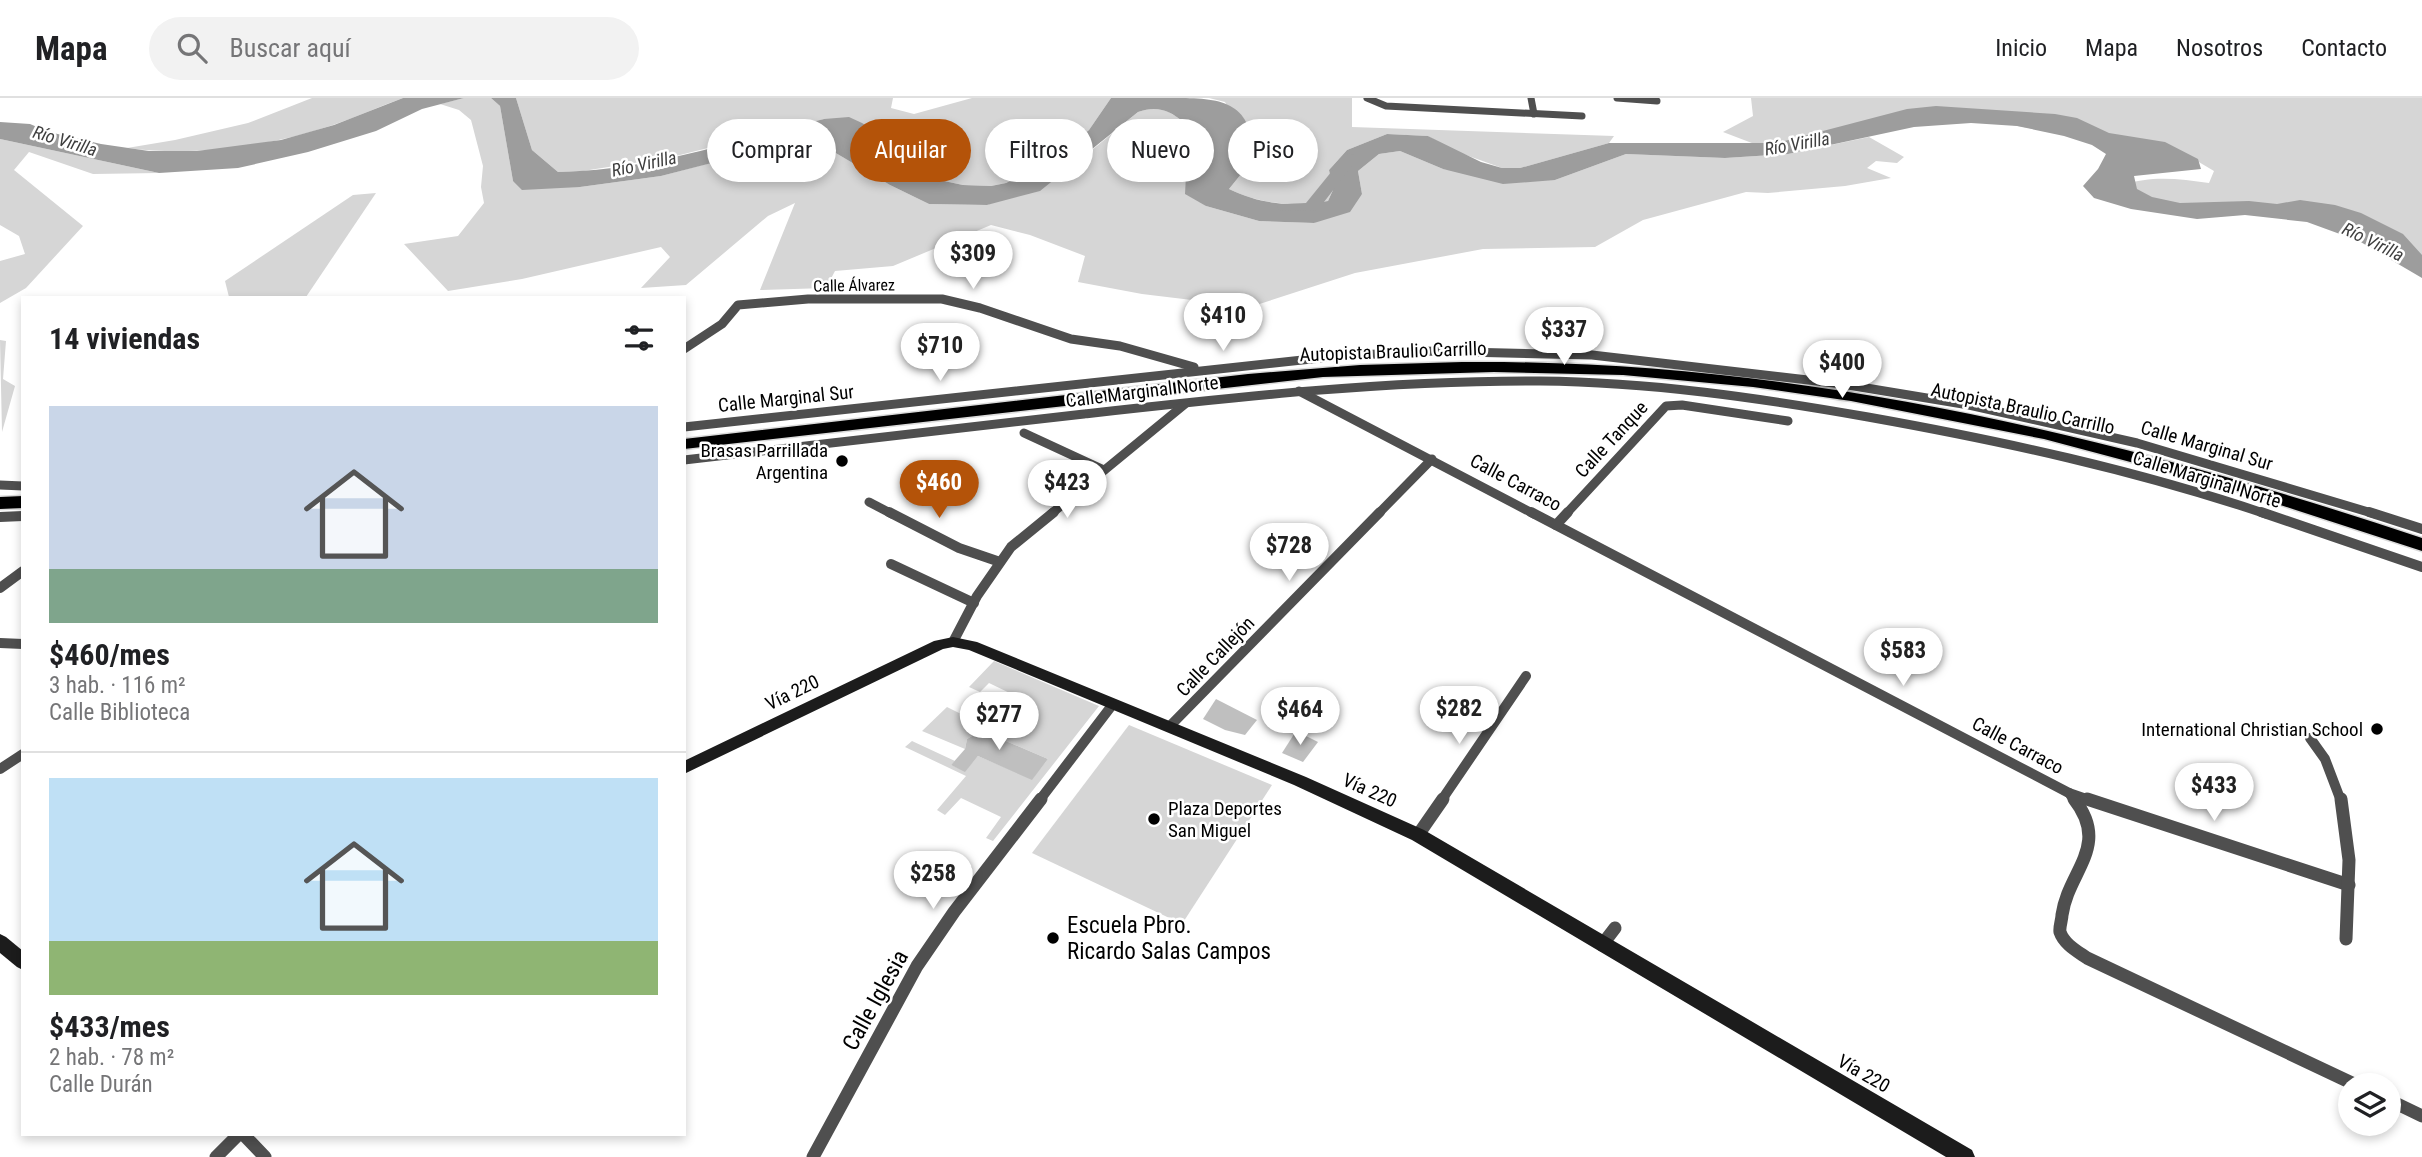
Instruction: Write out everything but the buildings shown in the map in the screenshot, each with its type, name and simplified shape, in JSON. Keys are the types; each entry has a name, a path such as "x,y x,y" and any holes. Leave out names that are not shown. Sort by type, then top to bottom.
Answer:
{"highway":[{"name":"Autopista Braulio Carrillo","path":"686,444 1274,370 1547,368 1651,371 1843,389 2136,449 2422,545"},
{"path":"0,503 21,502"}],"main road":[{"name":"Vía 220","path":"686,767 939,645 953,642 972,646 1300,781 1418,835 1965,1157"},
{"path":"0,942 21,960"}],"street":[{"path":"1367,98 1379,105 1581,116"},
{"path":"1419,107 1420,98"},
{"path":"1476,98 1476,110"},
{"path":"1531,98 1534,114"},
{"path":"1617,98 1657,101"},
{"name":"Calle Álvarez","path":"686,348 722,324 738,305 808,299 932,298 980,308 1071,339 1119,346 1200,369"},
{"name":"Calle Marginal Sur","path":"686,427 1200,369 1274,370"},
{"name":"Calle Marginal Norte","path":"686,460 1295,390 1412,383 1543,381 1649,386 1781,402 1963,434 2088,462 2249,508 2422,567"},
{"name":"Calle Carraco","path":"1295,390 1432,459 2068,793 2083,811 2089,837 2082,869 2065,895 2060,931 2069,946 2087,958 2338,1077"},
{"path":"953,642 1000,562 1018,540 1186,404"},
{"name":"Calle Tanque","path":"1556,525 1666,406 1682,405 1788,421"},
{"path":"1024,433 1104,470"},
{"name":"Calle Marginal Sur","path":"2136,449 2295,488 2422,529"},
{"name":"Calle Callejón","path":"1169,727 1432,459"},
{"path":"0,485 21,485"},
{"path":"869,502 959,548 1000,562"},
{"path":"0,517 21,516"},
{"path":"891,564 974,603"},
{"path":"0,588 21,572"},
{"path":"0,643 21,644"},
{"path":"1418,835 1526,676"},
{"name":"Calle Iglesia","path":"813,1157 917,966 954,912 1113,704"},
{"path":"2310,738 2323,752 2337,780 2343,804 2348,884 2346,939"},
{"path":"0,769 21,755"},
{"path":"2068,793 2348,884"},
{"path":"1602,945 1615,928"},
{"path":"2401,1106 2422,1116"},
{"path":"216,1157 239,1136"},
{"path":"243,1136 265,1157"}],"shaded area":[{"path":"312,98 403,98 308,133 257,144 179,151 127,148 248,123"},
{"path":"464,98 491,98 500,106 513,181 580,187 661,176 707,164 707,182 836,182 836,153 850,161 850,182 885,182 929,204 987,205 1039,182 1093,182 1093,149 1107,138 1107,182 1191,182 1206,206 1259,221 1314,223 1362,194 1358,171 1379,154 1400,151 1443,169 1555,180 1626,154 1725,158 1788,154 1869,137 1904,157 1897,163 1876,161 1867,168 1891,178 1845,186 1768,193 1746,192 1643,220 1595,247 1483,249 1355,273 1250,307 1142,294 1078,282 1085,256 1030,235 991,225 893,266 835,271 826,288 760,290 795,203 768,216 686,285 641,288 670,257 661,247 522,279 448,291 404,244 458,236 484,203 481,187 483,166 471,120 459,110 440,104"},
{"path":"516,98 893,98 891,108 914,114 972,98 1111,98 1093,124 1093,119 985,119 985,182 1008,182 991,186 949,182 971,182 971,119 850,119 850,128 836,123 836,119 707,119 707,148 672,157 583,171 558,172 532,150"},
{"path":"1209,98 1352,98 1352,127 1614,136 1609,143 1520,168 1502,168 1452,150 1428,136 1387,134 1347,150 1329,170 1333,190 1328,201 1277,203 1229,189 1235,182 1318,182 1318,119 1234,119 1225,102"},
{"path":"1751,98 2422,98 2422,265 2340,225 2164,204 2123,185 2155,179 2209,183 2214,171 2192,158 1969,117 1765,148 1723,132 1753,116"},
{"path":"1150,109 1160,109 1179,119 1130,119 1138,112"},
{"path":"0,139 159,173 93,174 29,152 14,170 83,226 26,288 0,303 0,261 25,254 19,236 0,225"},
{"path":"376,193 307,296 229,296 225,281 353,195"},
{"path":"0,340 6,341 3,379 15,386 2,432"},
{"path":"994,661 1099,706 993,841 986,838 1001,817 961,798 945,815 937,810 966,776 905,747 912,741 955,761 951,765 965,771 978,756 1032,779 1048,759 994,736 1007,722 1000,718 1018,697 989,683 980,692 969,687"},
{"path":"947,707 975,721 980,716 990,720 979,732 967,739 965,749 922,731"},
{"name":"Plaza Deportes San Miguel","path":"1129,725 1272,785 1182,924 1032,853"}],"water":[{"path":"403,98 464,98 422,109 376,131 308,152 238,168 159,173 0,139 0,122 30,124 49,132 101,144 149,151 197,151 281,140 334,125"},
{"path":"491,98 516,98 532,150 558,172 625,166 707,149 707,164 661,176 580,187 522,190 513,181 500,106"},
{"path":"1111,98 1194,98 1222,102 1233,107 1244,119 1228,119 1228,182 1235,182 1229,189 1266,201 1302,204 1328,201 1333,190 1329,170 1347,150 1387,134 1428,136 1481,162 1502,168 1520,168 1609,143 1777,143 1907,109 1936,106 2055,114 2077,118 2109,133 2165,142 2198,159 2201,169 2134,176 2137,189 2152,197 2180,203 2249,201 2277,204 2300,200 2335,205 2361,213 2403,234 2422,255 2422,278 2359,241 2307,222 2245,215 2197,219 2131,209 2094,198 2083,186 2098,169 2106,154 2092,145 2064,136 2017,126 1971,123 1914,127 1788,154 1725,158 1626,154 1555,180 1503,184 1443,169 1400,151 1379,154 1358,171 1362,194 1350,212 1314,223 1259,221 1206,206 1185,194 1186,182 1214,182 1214,119 1180,119 1169,112 1149,109 1138,112 1129,119 1107,119 1107,137 1093,148 1093,124"},
{"path":"849,117 853,119 850,119 850,161 836,153 836,119 824,119"},
{"path":"885,182 949,182 991,186 1008,182 1051,182 1040,191 987,205 929,204"}],"waterway":[{"name":"Río Virilla","path":"1285,207 1311,208 1350,158"}],"place":[{"name":"Brasas Parrillada Argentina","path":"842,461"},
{"name":"International Christian School","path":"2377,729"},
{"name":"Plaza Deportes San Miguel","path":"1154,819"},
{"name":"Escuela Pbro. Ricardo Salas Campos","path":"1053,938"}]}
